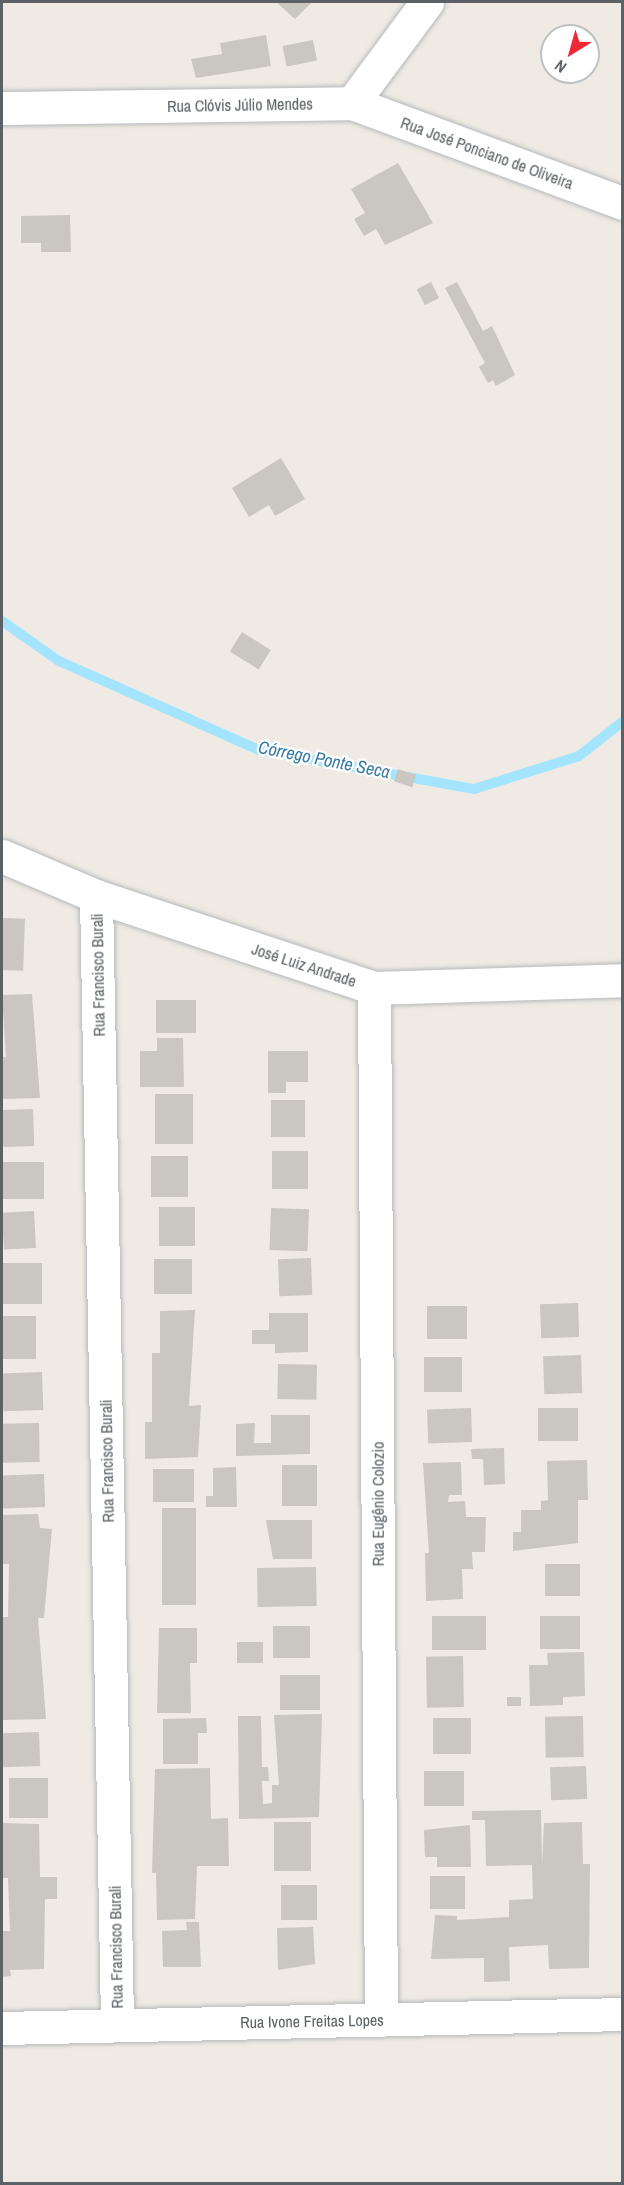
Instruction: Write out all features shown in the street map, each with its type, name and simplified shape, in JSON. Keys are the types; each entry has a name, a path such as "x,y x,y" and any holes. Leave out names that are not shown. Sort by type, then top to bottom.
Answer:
{"street":[{"path":"352,104 427,2"},
{"name":"Rua Clóvis Júlio Mendes","path":"2,108 352,104"},
{"name":"Rua José Ponciano de Oliveira","path":"352,104 622,202"},
{"name":"José Luiz Andrade","path":"2,856 96,896 374,988 622,980"},
{"name":"Rua Francisco Burali","path":"96,896 117,2025"},
{"name":"Rua Eugênio Colozio","path":"374,988 381,2020"},
{"name":"Rua Ivone Freitas Lopes","path":"2,2028 622,2014"}],"building":[{"path":"276,2 312,2 295,19"},
{"path":"266,35 271,66 196,78 191,59 222,54 220,43"},
{"path":"313,40 317,61 287,67 283,46"},
{"path":"398,163 433,223 385,245 376,229 364,236 354,219 365,213 351,189"},
{"path":"70,215 71,252 41,252 41,243 21,243 21,216"},
{"path":"431,282 439,298 425,305 417,289"},
{"path":"457,282 483,331 492,326 515,375 496,386 493,380 488,383 479,367 485,363 445,288"},
{"path":"281,458 305,499 275,516 269,505 249,517 232,488"},
{"path":"242,632 271,650 259,670 230,652"},
{"path":"398,769 416,775 412,787 394,781"},
{"path":"2,918 25,919 23,971 2,970"},
{"path":"32,994 40,1098 2,1099 2,1057 6,1057 2,995"},
{"path":"156,1000 196,1000 196,1033 156,1033"},
{"path":"157,1038 183,1038 184,1087 140,1087 140,1051 157,1051"},
{"path":"268,1051 308,1051 308,1082 286,1082 286,1093 268,1093"},
{"path":"155,1094 193,1094 193,1144 155,1144"},
{"path":"271,1100 305,1100 305,1137 271,1137"},
{"path":"33,1109 34,1146 3,1147 2,1110"},
{"path":"272,1151 308,1151 308,1189 272,1189"},
{"path":"151,1156 188,1156 188,1197 151,1197"},
{"path":"2,1162 44,1162 44,1199 2,1199"},
{"path":"159,1207 195,1207 195,1246 159,1246"},
{"path":"271,1208 309,1209 308,1251 270,1250"},
{"path":"34,1211 36,1248 4,1250 2,1213"},
{"path":"311,1258 312,1295 279,1296 278,1259"},
{"path":"154,1259 192,1259 192,1294 154,1294"},
{"path":"2,1263 42,1263 42,1304 2,1304"},
{"path":"578,1303 579,1337 541,1338 540,1304"},
{"path":"427,1306 467,1306 467,1339 427,1339"},
{"path":"195,1310 189,1406 201,1405 198,1457 145,1459 145,1422 152,1422 152,1353 160,1353 160,1311"},
{"path":"269,1313 308,1313 308,1352 275,1353 275,1344 252,1344 252,1330 269,1330"},
{"path":"2,1316 36,1316 36,1359 2,1359"},
{"path":"581,1355 582,1393 544,1394 543,1356"},
{"path":"424,1357 462,1357 462,1392 424,1392"},
{"path":"278,1364 317,1365 316,1400 277,1399"},
{"path":"42,1372 43,1410 3,1411 2,1373"},
{"path":"471,1408 472,1442 428,1444 427,1410"},
{"path":"538,1408 578,1408 578,1441 538,1441"},
{"path":"271,1415 310,1415 310,1454 236,1456 236,1424 255,1423 254,1443 271,1443"},
{"path":"39,1423 40,1462 3,1463 2,1424"},
{"path":"504,1448 505,1484 484,1485 483,1459 472,1459 471,1449"},
{"path":"587,1460 588,1500 578,1500 578,1543 513,1551 513,1532 521,1532 521,1510 541,1510 541,1501 548,1500 547,1461"},
{"path":"461,1462 462,1495 449,1495 448,1502 465,1501 466,1517 486,1517 485,1552 472,1552 473,1569 462,1569 463,1599 426,1601 425,1553 429,1553 423,1463"},
{"path":"282,1465 317,1465 317,1506 282,1506"},
{"path":"236,1467 237,1507 206,1507 206,1496 213,1496 213,1468"},
{"path":"153,1469 194,1469 194,1502 153,1502"},
{"path":"44,1474 45,1507 3,1508 2,1475"},
{"path":"162,1508 196,1508 196,1605 162,1605"},
{"path":"38,1514 40,1528 52,1529 44,1618 38,1618 46,1719 2,1720 2,1617 8,1617 9,1564 2,1564 2,1515"},
{"path":"266,1520 312,1520 312,1559 273,1559"},
{"path":"545,1564 580,1564 580,1596 545,1596"},
{"path":"316,1567 317,1606 258,1607 257,1568"},
{"path":"432,1616 486,1616 486,1650 432,1650"},
{"path":"540,1616 580,1616 580,1649 540,1649"},
{"path":"273,1626 310,1626 310,1658 273,1658"},
{"path":"159,1628 197,1628 197,1663 190,1663 191,1713 157,1713"},
{"path":"237,1642 263,1642 263,1663 237,1663"},
{"path":"584,1652 585,1696 563,1697 563,1705 530,1706 529,1665 548,1665 547,1653"},
{"path":"463,1656 464,1707 427,1708 426,1657"},
{"path":"280,1675 320,1675 320,1710 280,1710"},
{"path":"507,1697 521,1697 521,1706 507,1706"},
{"path":"322,1714 319,1817 239,1819 238,1716 261,1716 262,1767 268,1767 269,1781 262,1781 263,1804 272,1803 272,1785 279,1785 274,1715"},
{"path":"583,1716 584,1757 546,1758 545,1717"},
{"path":"206,1718 207,1733 198,1733 198,1764 163,1764 163,1719"},
{"path":"433,1718 471,1718 471,1754 433,1754"},
{"path":"39,1732 40,1766 3,1767 2,1733"},
{"path":"586,1766 587,1799 551,1800 550,1767"},
{"path":"210,1768 211,1819 228,1818 229,1866 197,1866 195,1919 157,1920 156,1873 152,1873 155,1769"},
{"path":"424,1771 464,1771 464,1806 424,1806"},
{"path":"9,1778 48,1778 48,1818 9,1818"},
{"path":"541,1810 542,1865 544,1823 582,1822 583,1864 590,1864 589,1968 549,1969 548,1945 509,1947 510,1981 484,1982 484,1958 431,1959 435,1915 457,1916 457,1920 509,1917 509,1900 533,1899 532,1865 486,1866 485,1820 472,1820 472,1811"},
{"path":"274,1822 311,1822 311,1871 274,1871"},
{"path":"2,1823 39,1824 40,1877 57,1877 57,1899 45,1899 44,1969 10,1970 11,1976 2,1977 2,1931 10,1931 8,1878 2,1878"},
{"path":"470,1825 471,1867 437,1867 437,1857 425,1857 424,1830"},
{"path":"430,1876 465,1876 465,1909 430,1909"},
{"path":"281,1885 317,1885 317,1920 281,1920"},
{"path":"186,1922 199,1922 201,1967 163,1967 162,1931 187,1930"},
{"path":"313,1927 315,1964 278,1970 277,1928"}],"waterway":[{"name":"Córrego Ponte Seca","path":"2,621 59,661 259,750 474,789 579,756 622,722"}]}
